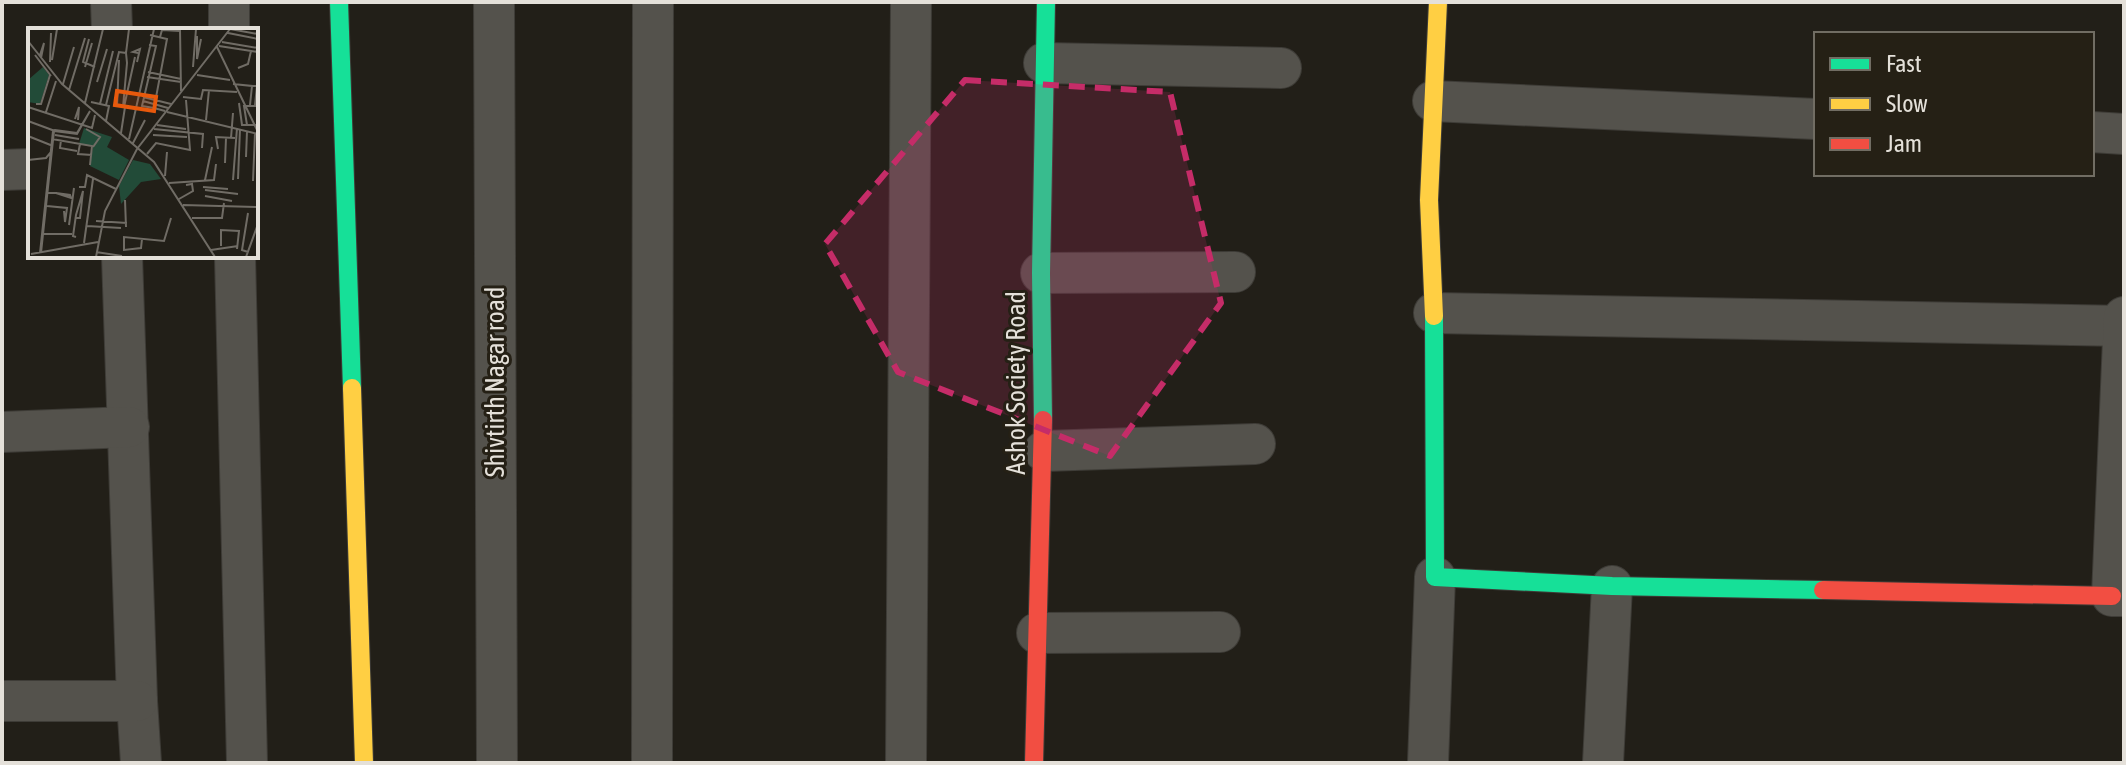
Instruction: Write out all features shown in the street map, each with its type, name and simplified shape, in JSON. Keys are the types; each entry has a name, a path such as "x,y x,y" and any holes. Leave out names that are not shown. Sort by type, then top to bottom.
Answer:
{"street":[{"path":"111,2 112,28"},
{"path":"229,2 229,28"},
{"path":"339,2 364,763"},
{"name":"Shivtirth Nagar road","path":"494,2 497,763"},
{"path":"652,763 653,2"},
{"path":"906,763 911,2"},
{"name":"Ashok Society Road","path":"1034,763 1044,451 1041,273 1046,2"},
{"path":"1428,763 1435,577 1434,313 1429,200 1438,2"},
{"path":"1044,63 1281,68"},
{"path":"1433,101 1814,119"},
{"path":"2094,132 2124,134"},
{"path":"2,170 28,169"},
{"path":"122,258 141,763"},
{"path":"235,258 247,763"},
{"path":"1041,273 1235,272"},
{"path":"1434,313 2124,326"},
{"path":"1435,577 1612,586 2118,596 2124,317"},
{"path":"2,432 129,427"},
{"path":"1044,451 1255,444"},
{"path":"1603,763 1612,586"},
{"path":"1037,633 1220,632"},
{"path":"2,701 137,701"}],"highlighted area":[{"path":"965,80 1170,92 1221,303 1110,456 898,372 825,244"}],"traffic: fast":[{"path":"339,2 352,388"},
{"path":"1043,420 1041,273 1046,2"},
{"path":"1434,316 1435,577 1612,586 1823,590"}],"traffic: slow":[{"path":"1434,316 1429,200 1438,2"},
{"path":"352,388 364,763"}],"traffic: jam":[{"path":"1034,763 1043,420"},
{"path":"1823,590 2112,596"}]}
